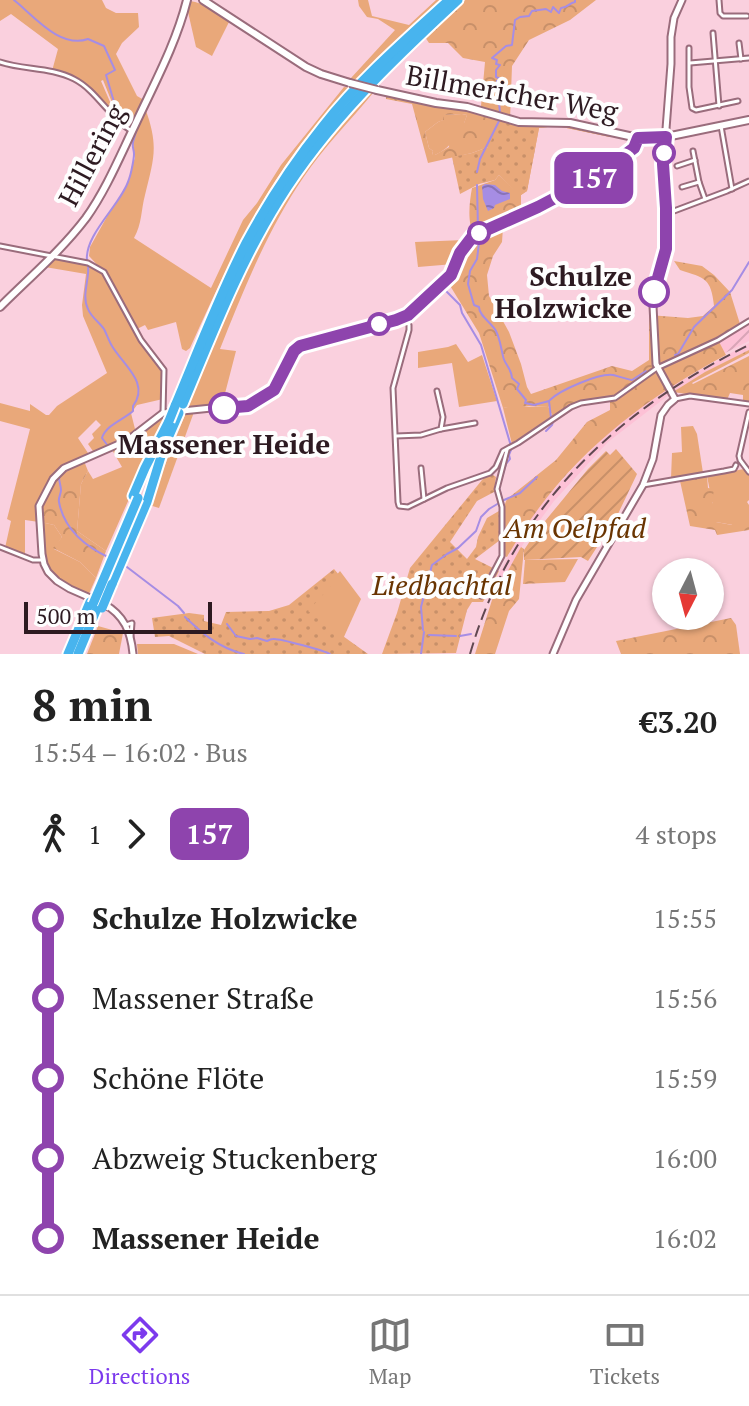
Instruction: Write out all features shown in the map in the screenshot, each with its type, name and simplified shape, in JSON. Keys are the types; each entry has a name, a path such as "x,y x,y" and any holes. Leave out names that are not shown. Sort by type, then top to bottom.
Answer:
{"highway":[{"path":"179,405 220,298 256,226 285,179 344,101 449,0"},
{"path":"76,654 140,499 149,459 169,418 179,405 252,247 290,182 331,127 372,82 458,0"},
{"path":"76,654 163,450 169,418"}],"main road":[{"name":"Hillering","path":"0,307 78,228 95,203 173,43 187,0"},
{"name":"Billmericher Weg","path":"203,0 321,74 519,122 570,123 638,138 666,137 749,120"}],"street":[{"path":"675,399 657,368 653,300 666,249 663,168 672,28 682,0"},
{"path":"719,0 723,16 747,16"},
{"path":"713,33 719,106"},
{"path":"739,43 741,59"},
{"path":"689,48 691,107 696,110 738,101"},
{"path":"690,63 749,58"},
{"path":"0,62 59,73 76,80 132,131"},
{"path":"721,125 732,189"},
{"path":"133,654 131,636 117,613 70,589 48,572 43,560 39,509 53,479 71,464 132,437 144,426 169,418 248,406 277,388 294,351 300,346 404,317 451,275 460,253 473,236 597,176 634,148 638,138"},
{"path":"693,151 705,199"},
{"path":"677,166 695,160"},
{"path":"666,214 749,181"},
{"path":"682,187 699,182"},
{"path":"0,246 88,263 104,272 141,340 164,370 169,418"},
{"path":"404,317 410,327 394,384 399,506 408,507 447,488 490,473 506,450 571,407 615,398 657,368 718,340 749,321"},
{"path":"437,391 443,417 441,429"},
{"path":"553,654 576,600 643,485 653,459 661,415 668,405 675,399 690,396 749,404"},
{"path":"749,412 739,456 749,472"},
{"path":"396,436 421,435 475,423"},
{"path":"481,596 502,556 501,503 497,489 506,450"},
{"path":"643,485 734,469 736,465"},
{"path":"421,468 424,499"},
{"path":"0,547 33,560 43,560"}],"shaded area":[{"path":"749,323 749,341 725,353 719,343"},
{"path":"749,343 749,350 673,392 670,387"},
{"path":"667,389 670,394 608,442 554,501 526,539 492,600 486,598 520,534 548,496 604,437"}],"green space":[{"path":"0,0 102,0 106,8 116,13 138,13 139,27 122,43 116,54 137,96 144,100 131,128 117,115 103,80 114,111 112,113 80,81 52,71 58,49 11,14 0,21"},
{"path":"358,0 368,0 372,16 409,25 436,0 444,0 357,83 306,66 351,78 395,30 378,19 367,17"},
{"path":"465,0 596,0 570,20 529,40 512,66 510,120 486,112 481,106 485,62 463,58 448,43 429,43 425,37"},
{"path":"190,1 205,6 229,22 212,56 196,47 188,12"},
{"path":"344,87 351,88 304,140 266,195 190,348 186,351 182,349 176,322 148,330 145,325 137,329 108,274 102,270 141,340 164,370 163,399 137,405 131,413 135,429 143,426 135,434 95,454 88,444 101,425 96,420 78,438 90,456 71,463 39,522 25,520 25,556 5,548 11,521 7,519 30,429 0,421 0,403 30,411 30,404 49,415 57,406 107,373 83,316 86,274 45,267 56,258 88,263 101,269 89,256 90,247 131,175 135,158 132,136 145,108 154,152 134,238 211,288 243,220 281,165"},
{"path":"369,92 373,93 303,178 257,262 220,349 236,351 222,405 188,407 238,289 282,204 315,154"},
{"path":"386,95 465,110 514,125 557,124 611,135 557,126 539,128 527,191 521,195 521,207 584,180 633,145 644,141 634,153 600,178 503,228 502,242 493,256 487,275 489,296 509,332 531,394 612,366 632,371 649,360 649,315 703,316 714,306 709,284 680,270 674,261 702,266 714,275 730,292 740,324 717,338 726,355 660,394 630,416 575,466 550,494 507,557 504,556 502,527 507,499 556,460 587,422 610,410 610,398 576,402 553,417 548,406 503,408 479,333 449,284 462,255 475,238 470,220 472,188 495,180 499,175 517,193 488,147 428,163 412,104 386,99","holes":["444,115 467,115 464,123 450,126 449,147 432,155 425,132 444,120"]},
{"path":"444,115 467,115 455,139 441,152 432,155 425,132 443,120"},
{"path":"501,122 560,124 611,135 557,126 539,128 527,191 521,195 516,193 499,175 495,180 460,194 452,157 488,147"},
{"path":"464,240 454,264 418,267 415,242"},
{"path":"456,344 468,362 482,355 497,401 459,407 452,363 418,368 418,352"},
{"path":"749,350 749,353 692,383 749,356 749,402 743,400 743,395 730,393 727,400 673,392 705,372"},
{"path":"516,405 548,406 552,416 512,444 503,408"},
{"path":"186,412 194,412 159,508 149,505"},
{"path":"167,413 106,551 77,531 81,484 88,471 93,479 122,467 111,448"},
{"path":"693,426 703,473 671,478 672,453 682,452 681,427"},
{"name":"Am Oelpfad","path":"616,449 637,474 617,516 588,561 581,557 524,560 524,550 536,532 588,469 606,451 610,455"},
{"path":"84,461 88,471 81,484 77,531 106,551 96,578 80,562 53,548 62,537 54,525 41,522 44,500 51,484"},
{"path":"744,469 749,474 749,522 733,525 716,522 707,476"},
{"name":"Liedbachtal","path":"490,473 496,477 494,492 477,501 450,542 467,559 476,547 487,518 504,508 504,537 475,559 499,571 483,602 472,602 467,610 456,653 382,654 410,568"},
{"path":"707,476 708,488 714,489 712,503 718,505 716,522 732,525 733,520 749,521 749,530 717,535 715,530 690,526 680,481"},
{"path":"41,522 54,525 62,537 54,549 80,562 96,578 88,596 63,583 49,569 43,550"},
{"path":"521,547 524,549 519,599 509,611 495,654 475,654 492,600"},
{"path":"578,559 565,582 523,584 525,560"},
{"name":"Liedbachtal","path":"334,569 340,576 308,611 368,654 205,654 169,636 155,637 152,618 189,613 204,615 204,621 221,625 226,612 269,611 289,605"},
{"path":"340,571 361,599 343,639 306,612"},
{"path":"731,618 736,625 740,654 621,654 616,641 671,630 724,630 724,619"},
{"path":"98,626 123,633 119,654 87,654"},
{"path":"137,644 174,644 198,654 138,654"}],"water":[{"path":"495,185 510,193 510,199 488,211 483,199 482,186"}],"waterway":[{"path":"14,0 58,35 78,41 88,39 104,46 115,70 106,75 117,112 124,119"},
{"path":"500,113 497,81 501,79 496,77 500,65 492,58 506,46 512,45 515,20 529,16 532,11 546,9 551,12 553,7 559,13 561,8 575,0"},
{"path":"126,121 130,125"},
{"path":"477,172 499,121"},
{"path":"87,261 91,240 129,179 136,130"},
{"path":"477,185 478,229"},
{"path":"442,287 460,305 481,345 511,446 551,418 549,401 534,405 525,403 517,389 519,384 512,378 504,359 496,331 479,307 474,305 468,284 470,271 477,259 480,235"},
{"path":"675,355 694,327 732,290 749,262"},
{"path":"88,265 85,298 88,309 133,375 139,390 133,411 104,433 102,438 108,446"},
{"path":"550,400 590,379 613,375 632,380 646,371"},
{"path":"546,431 553,422"},
{"path":"502,500 499,487 511,450"},
{"path":"76,465 59,477 62,512 77,536 110,558"},
{"path":"423,630 421,607 432,565 458,548 476,531 481,517 489,509 520,493 537,477"},
{"path":"123,564 184,613"},
{"path":"185,617 212,640 244,654"},
{"path":"227,624 236,636 267,641 284,640 330,654"},
{"path":"421,654 424,632"},
{"path":"460,636 471,634"},
{"path":"429,635 456,636"}],"railway":[{"path":"470,654 489,602 513,554 542,510 575,470 613,433 655,400 749,345"}],"bus line":[{"name":"157","path":"224,408 248,406 274,390 294,351 300,346 404,317 451,275 465,244 473,236 597,176 634,148 638,138 666,137 663,168 666,249 654,292"}],"place":[{"name":"Schulze Holzwicke","path":"654,292"},
{"name":"Massener Heide","path":"224,408"}]}
